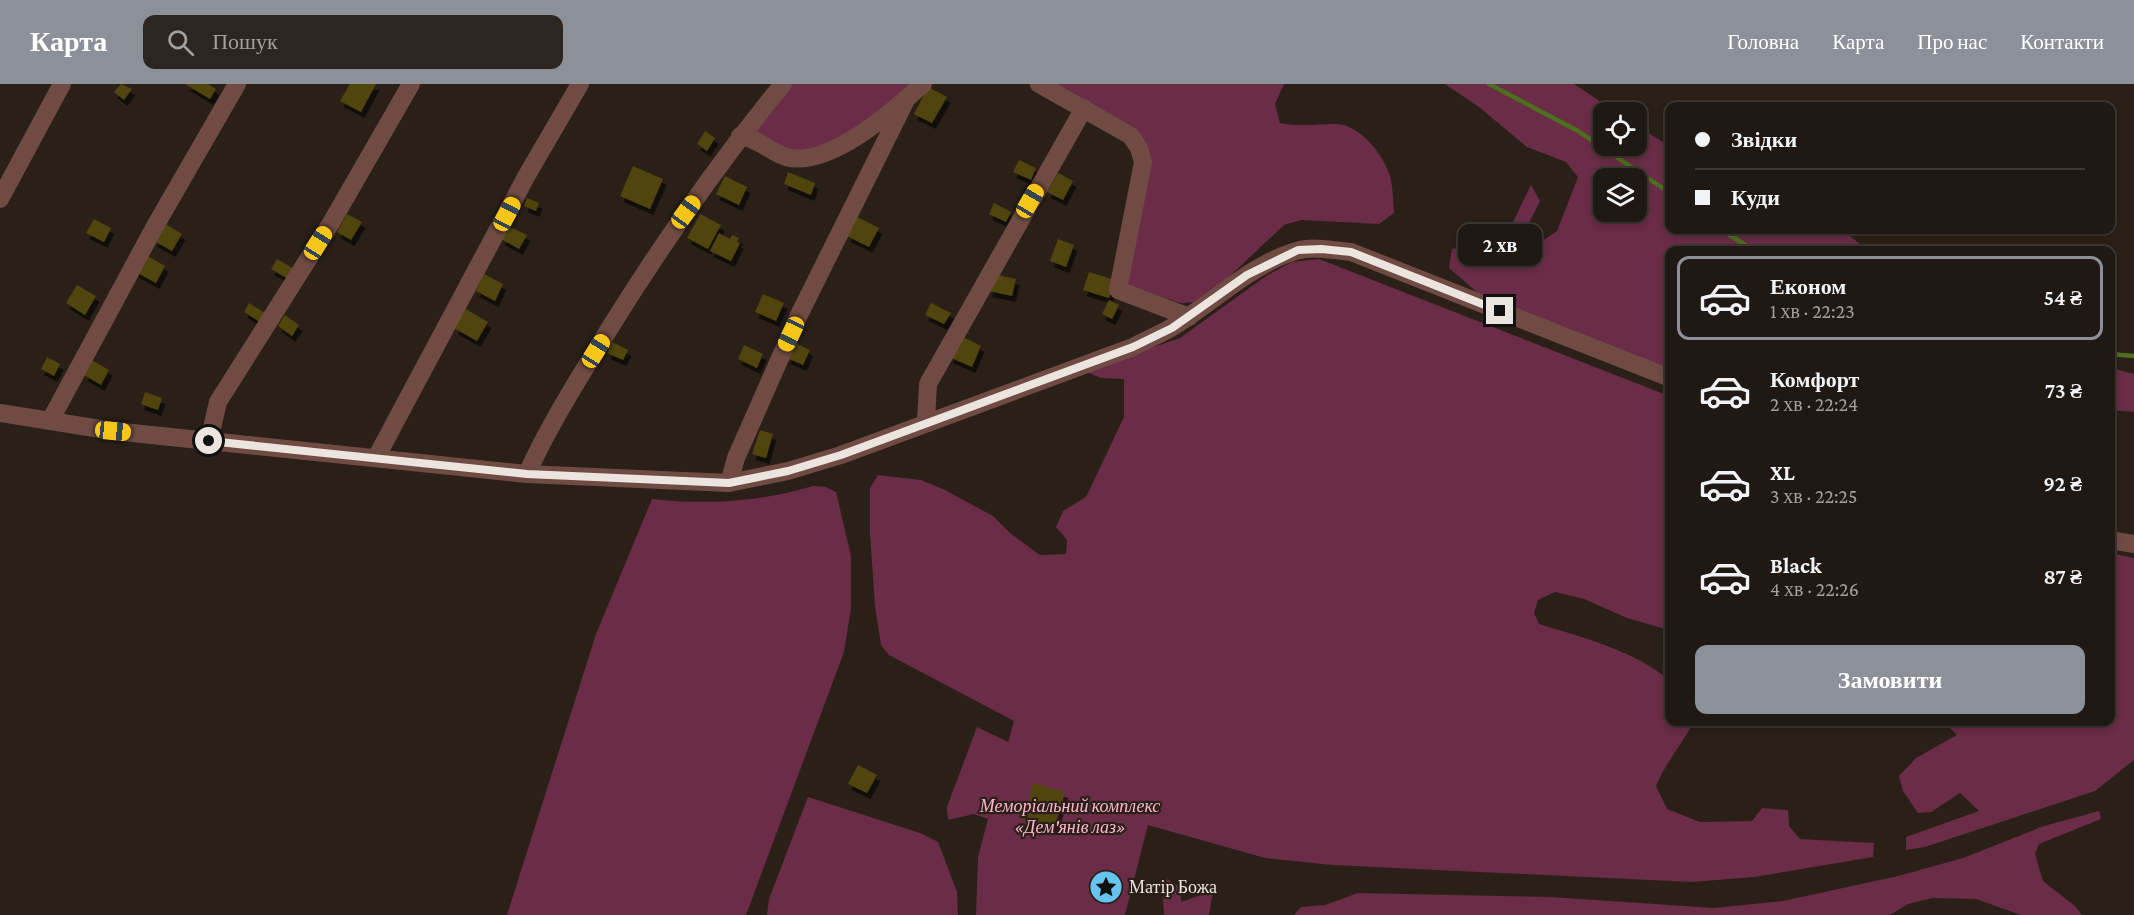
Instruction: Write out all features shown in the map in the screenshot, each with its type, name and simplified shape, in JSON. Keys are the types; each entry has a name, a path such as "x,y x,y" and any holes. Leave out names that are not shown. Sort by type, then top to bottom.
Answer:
{"street":[{"path":"0,199 62,84"},
{"path":"50,421 143,248 237,84"},
{"path":"209,441 218,402 331,223 411,84"},
{"path":"376,458 527,175 580,84"},
{"path":"527,474 545,433 658,250 740,136 783,84"},
{"path":"740,136 748,136 785,157 816,158 837,149 923,84"},
{"path":"1039,84 1131,136 1139,147 1143,162 1118,290 1189,316"},
{"path":"729,483 736,458 799,315 907,98"},
{"path":"926,421 928,384 1084,108"},
{"path":"0,413 209,441 527,474 729,483 788,471 831,458 926,421 1133,347 1189,316 1247,275 1283,256 1298,250 1321,249 1351,252 1665,376"},
{"path":"2115,541 2134,544"}],"green space":[{"path":"777,84 916,84 835,146 783,152 740,128"},
{"path":"1048,84 1284,84 1275,104 1280,123 1344,125 1362,135 1387,167 1392,185 1394,213 1379,224 1301,220 1284,225 1214,291 1198,302 1180,303 1130,286 1122,283 1139,139"},
{"path":"1445,84 1574,84 1601,102 1593,102 1593,156 1647,156 1647,132 1665,144 1665,234 1848,234 1862,246 1665,246 1665,373 1494,307 1449,268 1452,249 1487,247 1508,239 1514,220 1531,185 1540,201 1524,233 1541,242 1557,231 1578,177 1566,162 1527,147 1479,107"},
{"name":"Меморіальний комплекс «Дем'янів лаз»","path":"1319,259 1665,394 1665,629 1627,618 1584,599 1555,592 1538,600 1534,613 1539,624 1624,653 1665,677 1665,726 1691,726 1656,786 1667,809 1700,822 1752,821 1762,808 1788,810 1789,826 1800,839 1874,843 1873,857 1754,877 1692,882 1332,865 1265,858 1148,825 1125,915 976,915 978,857 988,819 974,814 948,820 947,807 977,727 1008,742 1014,721 889,655 881,645 875,607 870,533 870,488 878,475 921,480 993,516 1010,533 1040,555 1066,554 1067,540 1056,527 1063,511 1086,497 1124,417 1124,379 1101,378 1089,373 1092,368 1180,338 1266,276 1292,262"},
{"path":"2115,369 2134,374 2134,412 2115,410"},
{"path":"813,486 826,487 836,492 851,556 851,608 844,652 746,915 507,915 596,634 652,499 693,502 733,501 773,496"},
{"path":"2115,554 2134,558 2134,760 2095,791 1925,847 1906,850 1906,837 1979,811 1960,793 1931,812 1918,813 1903,791 1899,776 1916,758 1957,735 1948,726 2115,726"},
{"path":"808,797 920,833 938,842 957,892 958,915 767,915 769,899"},
{"path":"2099,811 2101,819 2039,844 2035,854 2043,881 2075,906 2082,915 2021,915 1976,899 1932,898 1908,904 1890,915 1294,915 1301,907 1325,905 1358,893 1551,897 1714,908 1783,901 1898,876 1963,858 2044,826"},
{"path":"1167,879 1180,887 1181,902 1213,891 1209,915 1164,915 1163,899"}],"building":[{"path":"121,84 132,89 124,100 114,92"},
{"path":"185,84 208,84 216,89 210,99"},
{"path":"350,84 376,84 361,112 340,101"},
{"path":"928,87 947,97 932,123 914,114"},
{"path":"705,131 715,138 707,151 697,144"},
{"path":"1019,160 1036,168 1031,180 1013,172"},
{"path":"633,166 663,179 650,209 620,196"},
{"path":"788,172 815,183 811,195 784,184"},
{"path":"1058,173 1073,181 1063,200 1047,192"},
{"path":"725,176 747,187 739,205 716,194"},
{"path":"527,198 539,203 536,211 524,206"},
{"path":"994,203 1011,212 1006,222 989,214"},
{"path":"347,214 362,222 351,240 337,232"},
{"path":"700,214 721,225 708,249 687,238"},
{"path":"857,217 879,228 869,247 847,236"},
{"path":"94,219 111,228 104,242 86,233"},
{"path":"164,223 182,234 172,251 154,241"},
{"path":"508,226 527,235 519,249 501,239"},
{"path":"719,233 730,239 732,235 739,238 737,242 740,243 731,261 710,251"},
{"path":"1058,239 1074,245 1066,267 1050,261"},
{"path":"144,254 165,266 156,283 134,271"},
{"path":"277,259 294,269 288,279 271,269"},
{"path":"1089,272 1115,280 1109,298 1083,290"},
{"path":"484,274 503,284 495,301 476,291"},
{"path":"993,274 1016,279 1012,296 989,291"},
{"path":"77,285 96,296 85,315 66,303"},
{"path":"763,294 784,303 776,321 755,312"},
{"path":"1109,300 1119,305 1112,319 1102,314"},
{"path":"249,303 265,313 260,322 244,312"},
{"path":"931,303 951,313 944,324 925,315"},
{"path":"466,309 488,322 477,341 454,328"},
{"path":"285,315 299,325 292,336 278,326"},
{"path":"959,335 981,346 972,367 949,357"},
{"path":"612,342 628,350 623,360 607,353"},
{"path":"793,342 810,350 803,365 787,358"},
{"path":"744,345 763,354 757,368 738,359"},
{"path":"47,357 60,364 54,376 41,369"},
{"path":"92,360 109,370 101,385 84,375"},
{"path":"145,392 162,398 158,410 141,404"},
{"path":"760,430 773,434 766,458 752,454"},
{"path":"858,765 877,775 867,793 848,784"},
{"path":"1033,783 1065,792 1054,829 1023,820"}],"waterway":[{"path":"1489,84 1578,131 1665,190"},
{"path":"1728,234 1747,246"},
{"path":"2115,354 2134,356"}],"place":[{"name":"Матір Божа","path":"1106,887"}],"route":[{"path":"209,441 527,474 729,483 788,471 841,455 926,421 1133,347 1172,328 1247,275 1275,259 1298,250 1321,249 1351,252 1500,311"}]}
